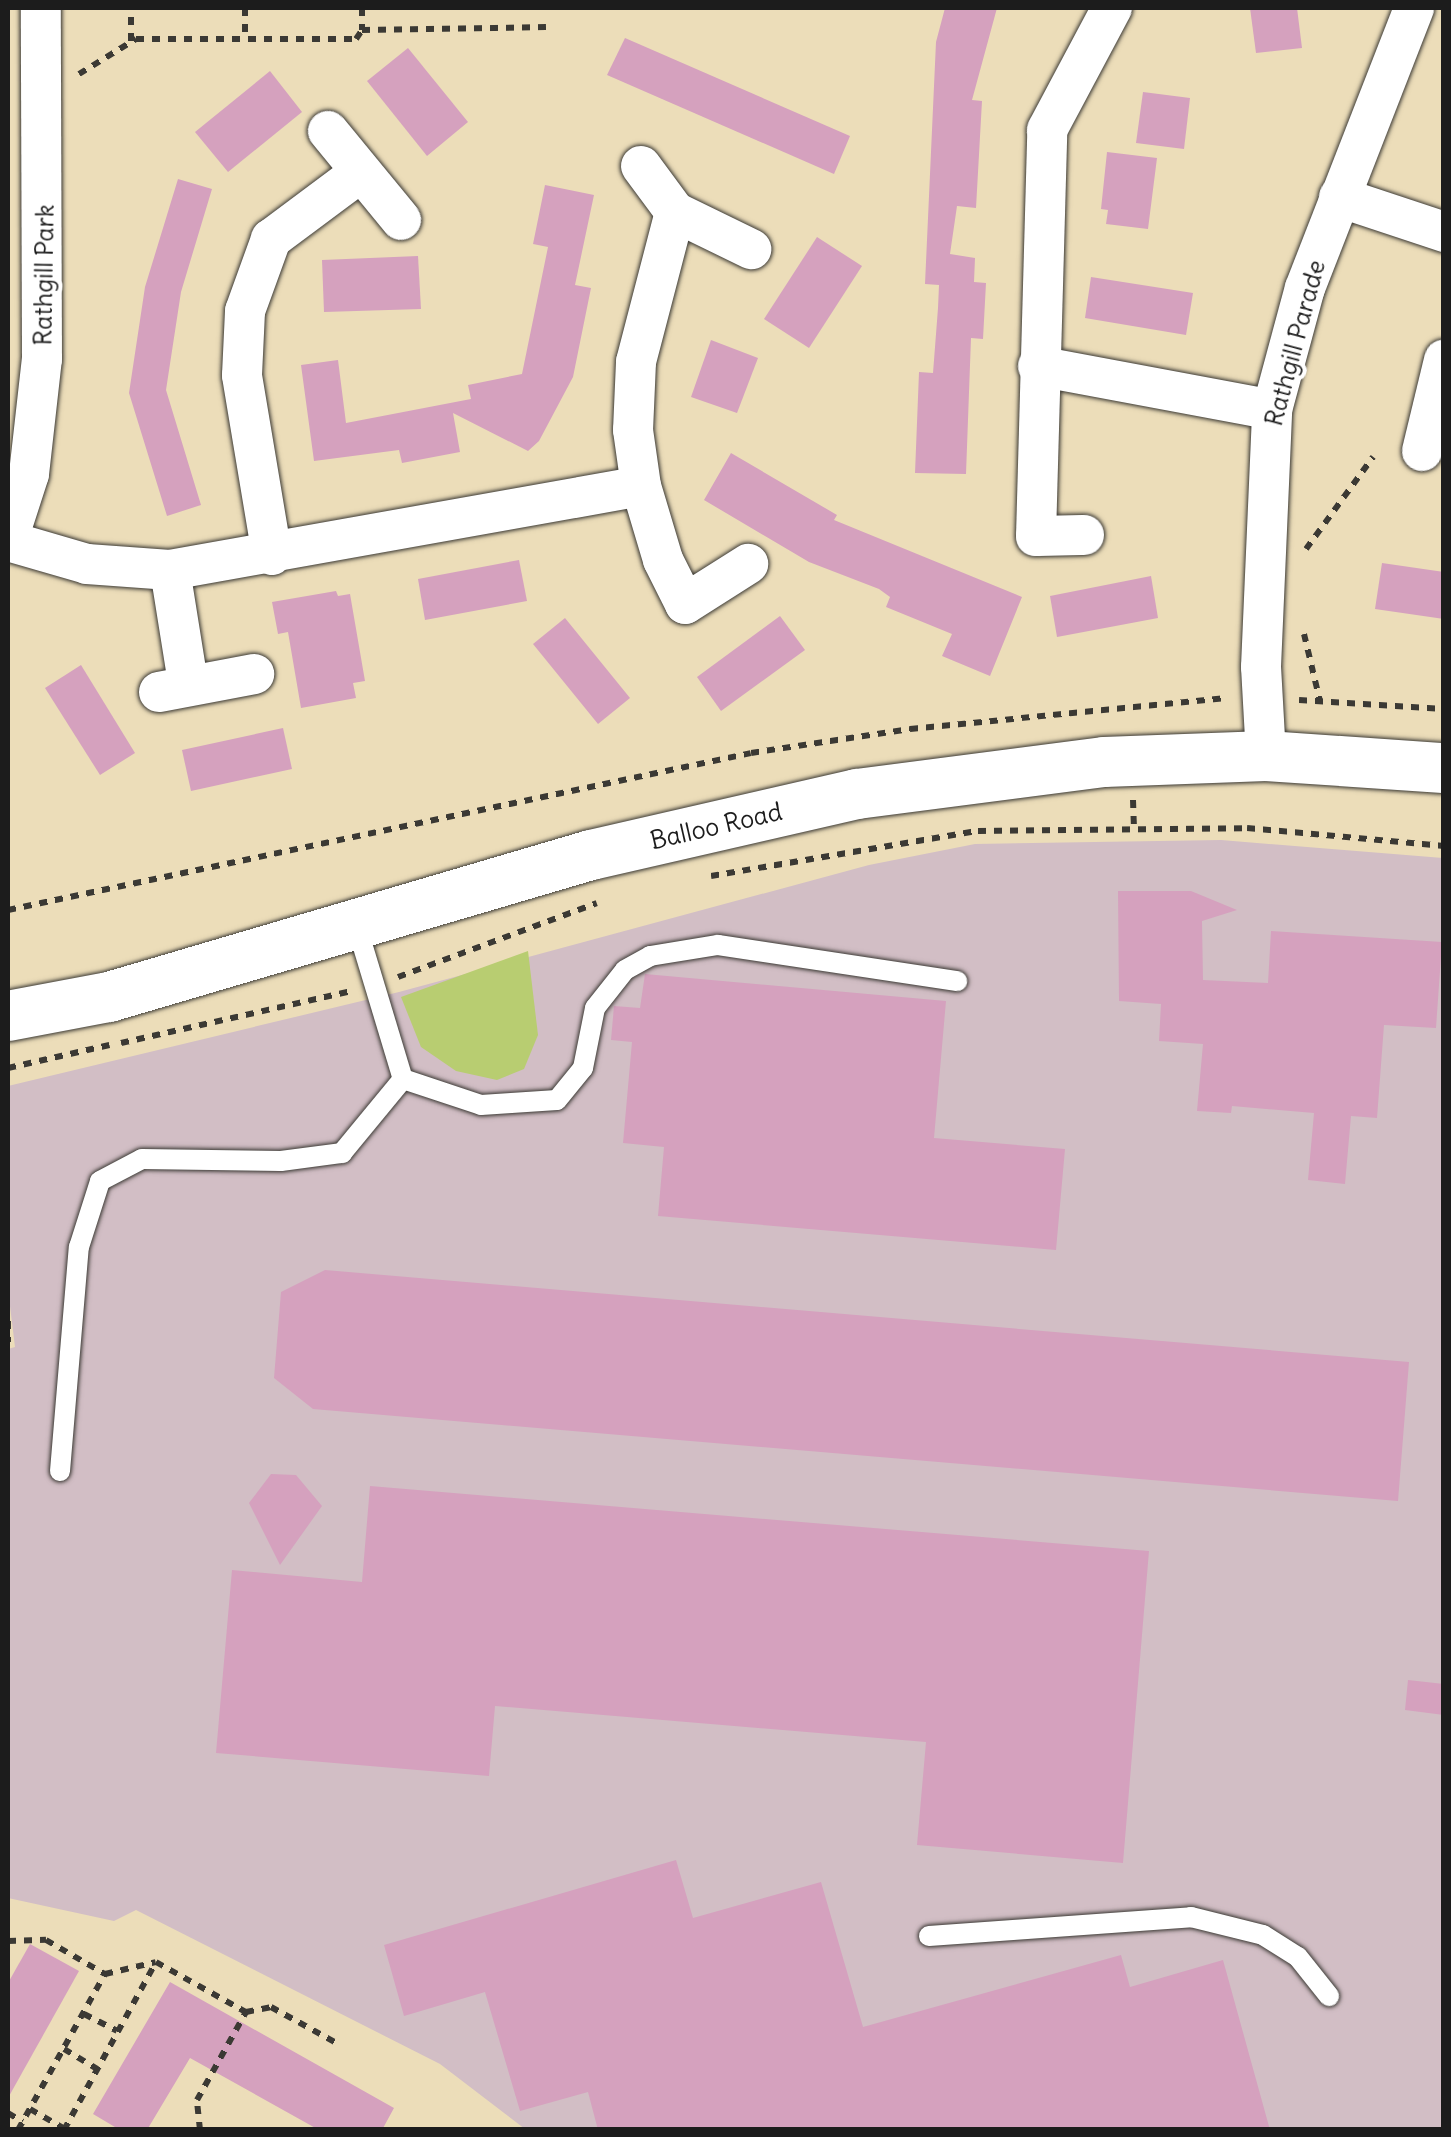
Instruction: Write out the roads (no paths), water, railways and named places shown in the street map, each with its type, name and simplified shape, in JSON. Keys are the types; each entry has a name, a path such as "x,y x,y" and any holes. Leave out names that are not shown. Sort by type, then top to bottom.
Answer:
{"street":[{"name":"Rathgill Park","path":"8,540 28,474 42,359 41,8"},
{"path":"1084,535 1036,536 1038,366 1048,130 1112,8"},
{"name":"Rathgill Parade","path":"1266,756 1263,698 1272,410 1338,196 1414,8"},
{"path":"328,131 400,220"},
{"path":"641,166 676,212 751,248"},
{"path":"272,555 242,375 245,311 271,239 361,172"},
{"path":"1338,196 1444,232"},
{"path":"676,212 636,362 634,430 642,486 662,560 684,604 748,564"},
{"path":"1422,452 1444,360"},
{"path":"1038,366 1272,410"},
{"path":"8,540 86,564 170,570 272,555 642,486"},
{"path":"170,570 173,687 254,674"},
{"name":"Balloo Road","path":"8,1016 108,996 356,928 591,856 857,794 1104,762 1266,756 1444,768"}],"lane":[{"path":"356,928 403,1078"},
{"path":"403,1078 481,1105 557,1100 583,1068 595,1008 626,970 650,956 718,945 957,981"},
{"path":"60,1471 78,1247 100,1181 142,1159 282,1161 342,1153 403,1078"},
{"path":"930,1936 1191,1917 1263,1935 1298,1957 1329,1996"}]}
